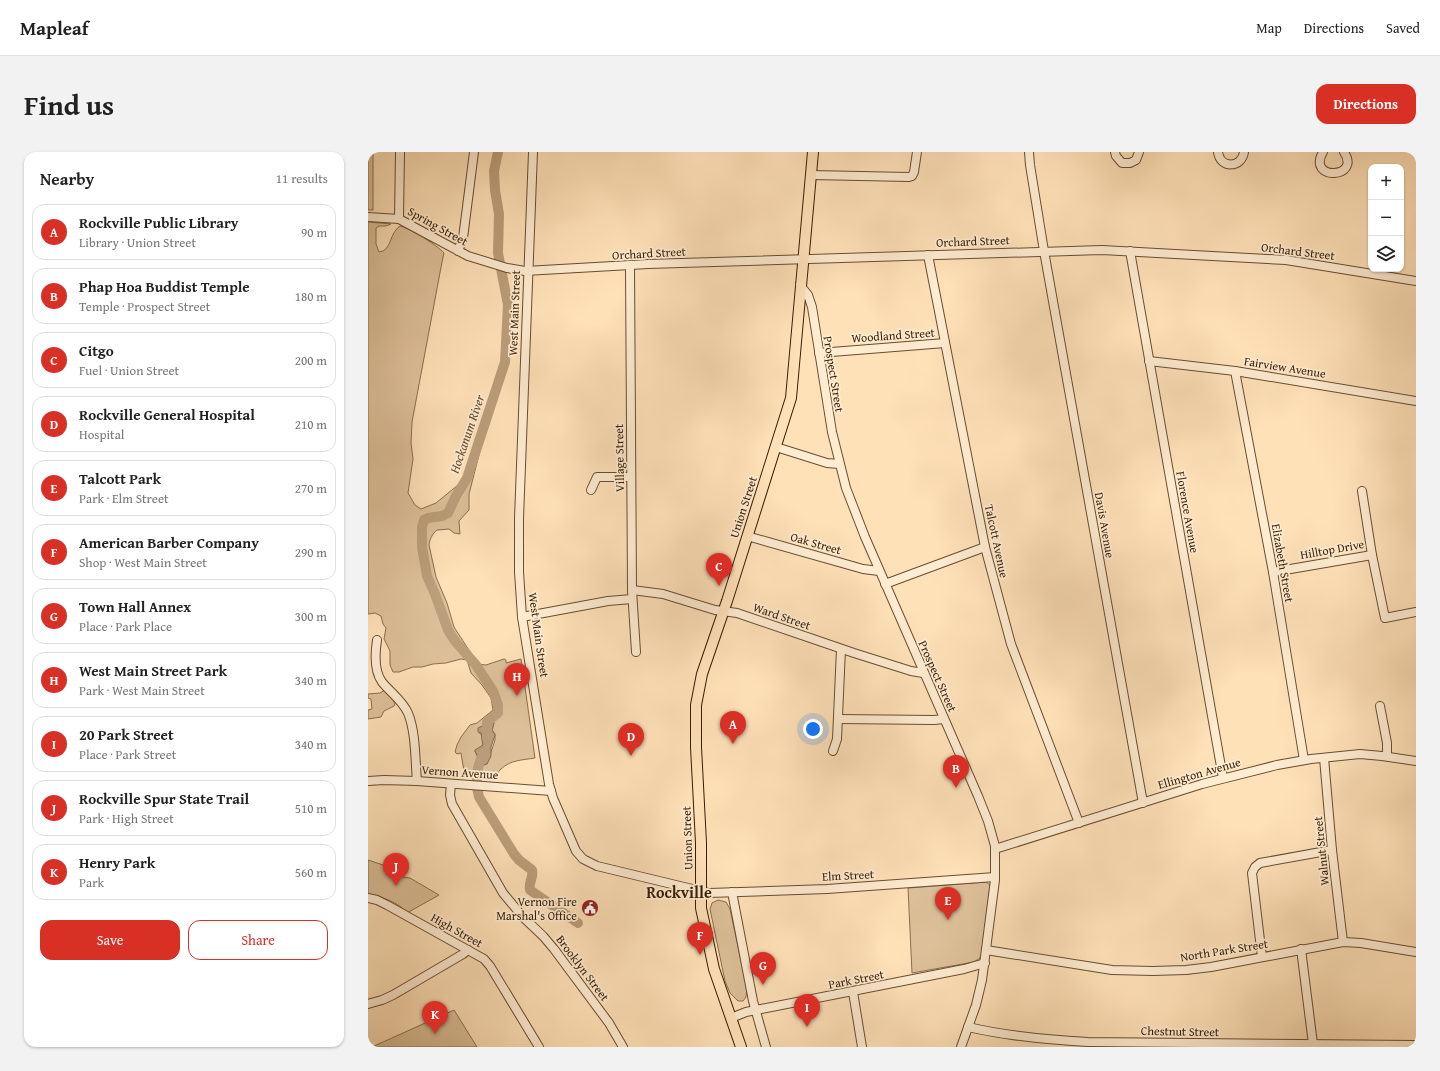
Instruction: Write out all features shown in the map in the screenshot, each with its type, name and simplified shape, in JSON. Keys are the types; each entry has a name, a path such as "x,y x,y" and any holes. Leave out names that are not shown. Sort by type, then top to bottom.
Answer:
{"main road":[{"name":"Union Street","path":"701,892 701,843 696,747 696,705 702,674 776,447 792,393 802,259 813,152"},
{"path":"701,892 701,908 711,958 719,986 741,1047"}],"street":[{"name":"Spring Street","path":"400,152 399,219 458,251 510,269 529,272"},
{"path":"458,251 463,238 474,152"},
{"name":"West Main Street","path":"533,152 519,526 519,572 522,617 550,791 573,844 579,855 585,860 603,867 663,881 701,892"},
{"path":"811,175 912,176 914,172 916,152"},
{"name":"Davis Avenue","path":"1029,152 1044,251 1143,803"},
{"path":"1115,152 1116,156 1122,163 1130,163 1136,160 1139,152"},
{"path":"1218,152 1220,159 1223,162 1231,165 1242,159 1244,152"},
{"path":"1323,152 1320,156 1320,165 1325,172 1334,174 1342,171 1345,167 1347,158 1344,152"},
{"path":"368,217 399,219"},
{"name":"Orchard Street","path":"529,272 630,265 1084,250 1130,251 1286,260 1416,281"},
{"name":"Florence Avenue","path":"1130,251 1223,778"},
{"name":"Talcott Avenue","path":"928,255 984,547 1011,644 1079,823"},
{"name":"Village Street","path":"630,265 632,595 636,652"},
{"name":"Prospect Street","path":"800,285 809,297 812,307 812,316 831,426 839,464 855,514 982,807 990,828 995,849 996,878 981,987 961,1047"},
{"path":"798,307 804,309 812,316"},
{"name":"Woodland Street","path":"819,353 945,344"},
{"name":"Fairview Avenue","path":"1149,361 1235,371 1416,401"},
{"name":"Elizabeth Street","path":"1235,371 1273,572 1304,760"},
{"path":"776,447 827,463 839,464"},
{"path":"591,490 596,477 631,477"},
{"name":"Hilltop Drive","path":"1362,491 1372,555 1385,618 1416,612"},
{"name":"Oak Street","path":"747,536 863,569 879,571"},
{"path":"885,584 984,547"},
{"name":"Hilltop Drive","path":"1273,572 1372,555"},
{"name":"Ward Street","path":"522,617 632,595 663,594 741,615 841,649 905,669 923,673"},
{"path":"377,640 376,656 379,675 383,683 402,703 409,717 418,781"},
{"path":"833,751 837,742 841,649"},
{"path":"1380,706 1387,743 1387,756"},
{"path":"838,719 944,719"},
{"name":"Ellington Avenue","path":"995,849 1223,778 1265,767 1304,760 1360,754 1387,756 1416,761"},
{"name":"Walnut Street","path":"1324,758 1332,850 1343,942"},
{"name":"Vernon Avenue","path":"368,781 418,781 550,791"},
{"name":"Brooklyn Street","path":"451,784 450,795 452,804 504,894 523,917 544,936 605,1017 623,1047"},
{"path":"1262,957 1252,873 1255,867 1260,863 1332,850"},
{"name":"Elm Street","path":"701,892 709,893 833,888 996,878"},
{"path":"732,892 755,1010 766,1047"},
{"name":"High Street","path":"368,898 377,900 387,905 484,959 488,963 539,1047"},
{"name":"North Park Street","path":"986,950 1119,970 1186,970 1211,967 1343,942 1361,943 1416,952"},
{"path":"1301,949 1313,1044"},
{"path":"368,1004 393,995 468,950"},
{"name":"Park Street","path":"731,1018 755,1010 853,992 964,969 985,963"},
{"path":"853,992 862,1047"},
{"name":"Chestnut Street","path":"968,1026 981,1030 1056,1040 1076,1041 1416,1045"}],"shaded area":[{"path":"368,152 373,152 373,210 368,210"},
{"path":"368,222 391,224 376,228 376,244 379,252 386,248 396,229 400,226 405,227 424,238 444,253 412,422 411,443 413,459 408,493 415,505 421,509 436,503 458,485 465,485 471,476 478,448 480,443 482,443 469,494 469,510 459,521 460,534 454,533 449,529 437,530 434,533 429,545 436,577 447,603 454,627 478,664 486,665 504,659 506,660 506,663 521,659 535,758 508,764 500,770 493,779 465,777 461,753 457,754 455,752 457,745 470,725 477,723 493,710 491,698 471,673 467,660 461,659 393,672 390,665 390,651 384,639 386,628 383,624 381,616 375,613 368,614","holes":["493,722 492,730 495,734 495,740 487,764 481,766 475,751 483,745 481,733 479,733"]},
{"path":"385,690 391,696 395,704 394,706 384,711 381,717 368,719 368,710 372,709 371,699 368,698 368,694 380,693"},
{"path":"493,721 494,723 492,730 495,735 491,747 491,756 487,764 479,766 478,755 475,750 483,745 481,733 478,732 478,728"},
{"path":"368,860 386,866 403,877 410,878 439,895 407,913 395,903 384,898 368,894"},
{"path":"986,882 990,885 983,952 980,958 974,962 912,973 908,888"},
{"path":"718,900 726,902 730,909 747,989 746,997 743,1001 738,1001 730,993 725,981 710,909 712,903"},
{"path":"454,1010 477,1047 372,1047"}],"waterway":[{"name":"Hockanum River","path":"487,738 487,722 498,713 498,705 493,691 476,665 455,641 448,630 427,576 422,547 422,527 424,520 448,513 467,478 505,362 508,305 498,253 499,214 495,190 494,171 498,152"},
{"name":"Hockanum River","path":"484,753 479,763 477,775 479,797 514,854 532,870 530,890 578,923"}],"place":[{"name":"Citgo","path":"719,586"},
{"name":"West Main Street Park","path":"517,696"},
{"name":"Rockville Public Library","path":"733,744"},
{"name":"Rockville General Hospital","path":"631,756"},
{"name":"Phap Hoa Buddist Temple","path":"956,788"},
{"name":"Rockville Spur State Trail","path":"396,886"},
{"name":"Vernon Fire Marshal's Office","path":"590,908"},
{"name":"Talcott Park","path":"948,920"},
{"name":"American Barber Company","path":"700,955"},
{"name":"Town Hall Annex","path":"763,985"},
{"name":"20 Park Street","path":"807,1027"},
{"name":"Henry Park","path":"435,1034"}],"district":[{"name":"Rockville","path":"679,892"}]}
